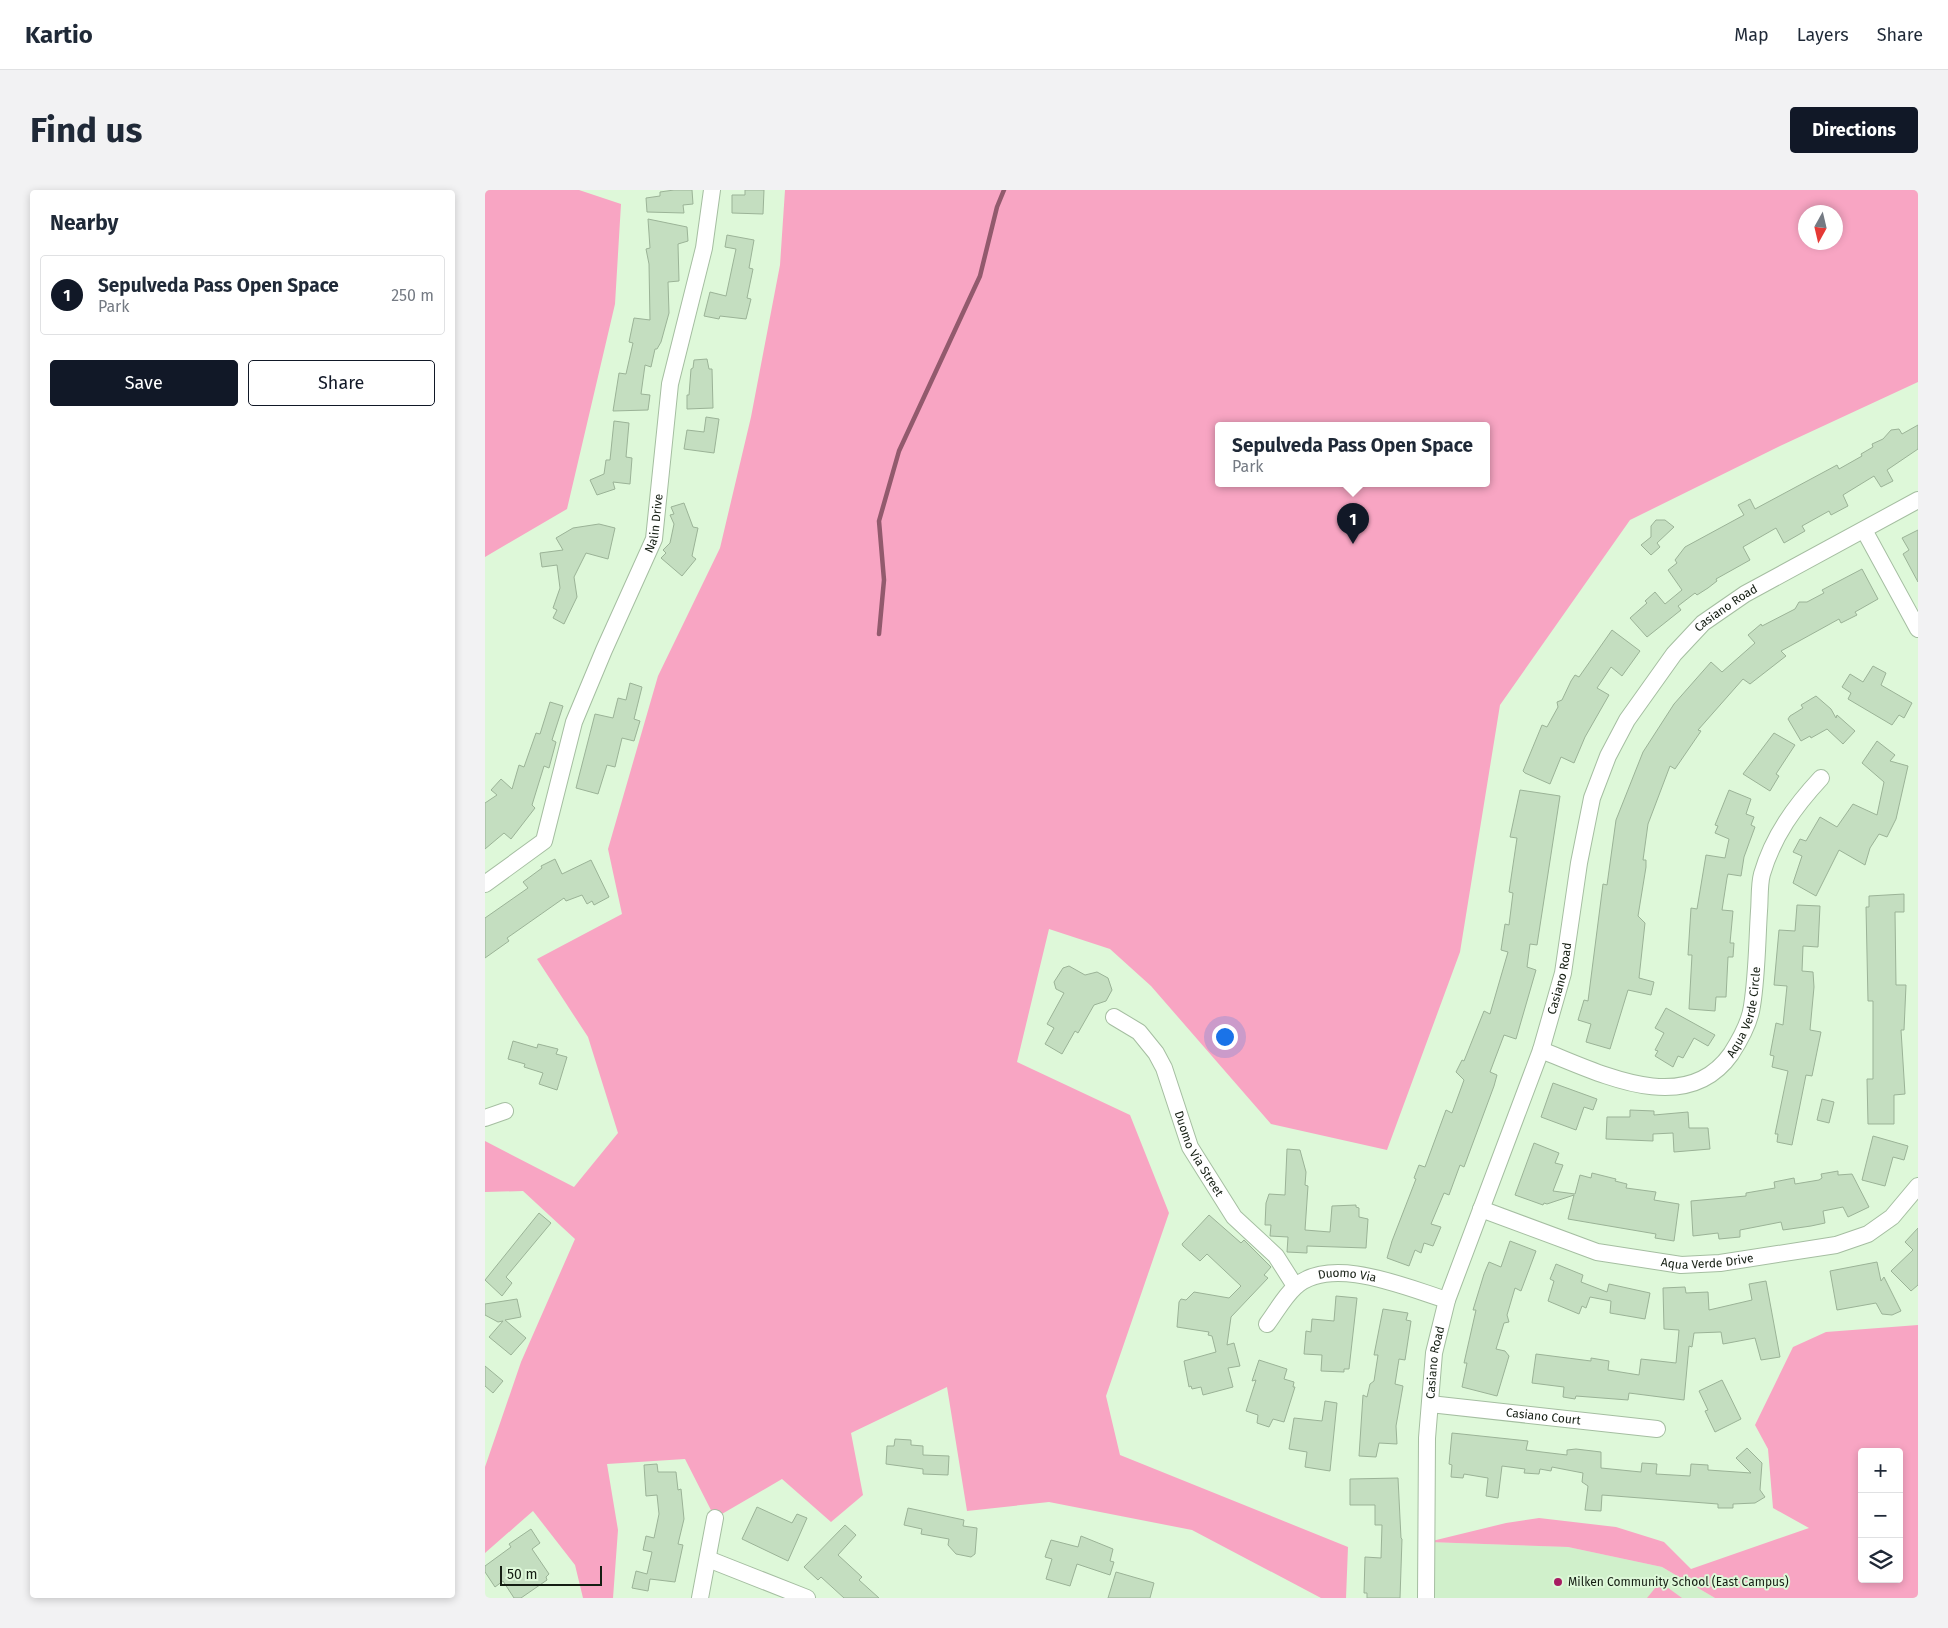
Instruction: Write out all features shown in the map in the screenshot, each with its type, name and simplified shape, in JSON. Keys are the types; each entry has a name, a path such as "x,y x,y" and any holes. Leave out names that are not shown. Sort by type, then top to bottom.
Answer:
{"street":[{"name":"Nalin Drive","path":"485,884 544,841 574,722 654,539 670,384 704,248 712,190"},
{"name":"Casiano Road","path":"1426,1598 1430,1404 1434,1353 1447,1300 1541,1050 1563,974 1579,863 1592,798 1608,756 1627,720 1674,654 1703,623 1745,594 1918,500"},
{"path":"1863,530 1918,629"},
{"name":"Aqua Verde Circle","path":"1541,1050 1621,1081 1649,1087 1677,1086 1702,1079 1724,1064 1740,1041 1752,1008 1762,875 1777,838 1795,806 1821,778"},
{"name":"Duomo Via Street","path":"1114,1017 1139,1032 1156,1054 1164,1068 1190,1147 1233,1218 1276,1256 1295,1286"},
{"path":"485,1118 505,1111"},
{"name":"Aqua Verde Drive","path":"1481,1209 1597,1252 1681,1265 1720,1263 1836,1244 1868,1234 1892,1217 1918,1186"},
{"name":"Duomo Via","path":"1267,1324 1295,1286 1315,1275 1341,1273 1375,1278 1447,1300"},
{"name":"Casiano Court","path":"1430,1404 1657,1429"},
{"path":"700,1598 709,1559 715,1518"},
{"path":"709,1559 807,1598"}],"shaded area":[{"path":"485,190 579,190 621,204 615,304 567,509 485,557"},
{"path":"785,190 1918,190 1918,382 1780,446 1630,520 1500,705 1460,952 1387,1150 1271,1124 1151,986 1110,949 1049,929 1017,1062 1130,1115 1169,1213 1106,1396 1120,1455 1348,1547 1346,1598 1321,1598 1192,1530 1049,1502 967,1511 947,1387 851,1433 863,1495 831,1522 782,1479 715,1518 685,1459 607,1464 618,1530 613,1598 583,1598 575,1565 533,1511 485,1553 485,1467 521,1362 575,1239 523,1191 485,1192 485,1141 574,1187 618,1133 588,1037 537,959 622,914 608,849 658,676 720,548 751,417 780,265"},
{"path":"1918,1325 1918,1598 1715,1598 1662,1567 1568,1547 1428,1542 1506,1523 1539,1518 1616,1527 1664,1542 1691,1569 1809,1528 1773,1508 1768,1449 1755,1425 1793,1347 1826,1332"},
{"name":"Milken Community School (East Campus)","path":"1428,1542 1568,1547 1662,1567 1715,1598 1426,1598"},
{"path":"1660,1582 1682,1598 1647,1598"}],"building":[{"path":"692,190 693,204 683,205 684,213 647,212 646,198 660,196 660,192"},
{"path":"745,190 764,190 763,214 732,213 732,195 745,195"},
{"path":"648,219 687,227 688,241 678,244 679,281 668,282 669,313 661,342 657,349 655,349 651,367 645,365 641,394 650,395 648,410 613,411 619,373 626,374 633,343 629,342 634,318 650,320 649,264 646,249 650,248"},
{"path":"727,235 754,240 749,268 753,269 747,298 751,299 746,319 720,316 719,319 704,316 710,292 726,296 736,249 725,247"},
{"path":"707,359 709,369 712,369 713,408 687,409 687,395 689,395 691,369 693,368 694,360"},
{"path":"706,417 719,419 714,453 684,449 687,430 704,432"},
{"path":"614,421 629,423 626,457 632,458 630,484 613,482 615,489 597,495 590,480 604,474 606,460 610,460"},
{"path":"1918,425 1918,449 1887,470 1893,481 1881,487 1874,476 1843,495 1848,506 1831,515 1829,511 1802,526 1805,531 1784,543 1776,528 1743,547 1750,560 1716,579 1717,581 1697,595 1695,593 1678,606 1681,610 1647,637 1630,618 1647,603 1645,601 1655,592 1665,604 1682,590 1668,570 1677,563 1675,560 1685,547 1744,515 1738,505 1750,499 1755,509 1837,465 1839,469 1862,456 1861,454 1873,447 1872,444 1883,439 1891,430 1899,429 1902,434"},
{"path":"684,503 693,527 698,528 692,556 696,559 682,576 661,558 666,553 663,550 670,543 674,524 670,515 674,514 671,507"},
{"path":"1656,520 1665,520 1674,527 1657,543 1660,547 1651,555 1641,545 1651,537 1651,526"},
{"path":"599,524 615,528 608,559 586,553 574,577 577,597 564,624 553,618 557,610 553,608 560,588 557,565 542,567 540,553 563,550 556,538 573,528"},
{"path":"1918,530 1918,582 1903,554 1909,550 1902,538"},
{"path":"1862,569 1878,599 1855,612 1857,615 1841,623 1839,619 1781,651 1786,656 1750,684 1743,679 1698,730 1701,731 1675,769 1670,766 1648,824 1643,860 1646,860 1646,867 1638,916 1645,923 1639,978 1654,982 1651,995 1628,990 1610,1049 1586,1042 1591,1024 1578,1020 1584,1000 1588,1001 1603,884 1607,885 1616,820 1643,752 1674,704 1711,662 1722,672 1755,643 1748,635 1761,624 1762,626 1795,609 1799,602 1807,602 1824,593 1822,590"},
{"path":"1612,630 1640,651 1622,676 1611,667 1597,688 1609,695 1585,737 1574,763 1561,757 1550,784 1525,773 1523,771 1542,725 1547,727 1558,707 1557,702 1562,700 1575,675 1579,677"},
{"path":"1873,666 1886,673 1881,685 1912,703 1904,718 1899,715 1892,725 1848,699 1851,693 1842,687 1850,674 1863,682"},
{"path":"630,683 642,687 634,719 640,721 634,741 622,738 615,767 607,765 598,794 576,788 595,714 613,718 618,698 626,700"},
{"path":"1816,696 1831,709 1836,718 1837,715 1855,731 1843,744 1827,729 1801,741 1788,719 1803,708 1801,705"},
{"path":"550,702 563,706 552,740 556,742 549,768 544,766 532,805 535,808 511,839 504,833 485,849 485,803 497,795 491,790 501,779 512,789 519,765 524,767 536,733 540,734"},
{"path":"1774,733 1795,745 1776,774 1779,776 1770,791 1743,774"},
{"path":"1877,741 1895,755 1890,761 1908,766 1896,819 1887,837 1879,834 1870,848 1865,865 1839,850 1816,896 1793,883 1802,856 1793,852 1800,839 1806,841 1820,817 1837,827 1853,804 1877,815 1884,782 1862,763"},
{"path":"1520,790 1560,796 1537,945 1530,944 1527,967 1536,970 1516,1039 1504,1035 1490,1072 1497,1075 1494,1086 1464,1167 1460,1165 1449,1195 1444,1193 1431,1224 1441,1227 1433,1246 1424,1243 1421,1253 1415,1250 1409,1266 1387,1258 1392,1241 1416,1179 1414,1178 1419,1165 1425,1167 1446,1110 1452,1113 1464,1080 1456,1072 1462,1060 1464,1061 1484,1011 1490,1014 1508,952 1501,950 1505,924 1509,925 1513,893 1509,892 1517,838 1510,837"},
{"path":"1729,790 1751,799 1746,814 1754,817 1751,825 1755,827 1744,857 1741,876 1728,874 1727,878 1722,910 1733,911 1730,943 1734,943 1733,957 1728,957 1726,997 1716,997 1715,1011 1689,1009 1692,955 1688,955 1691,908 1697,909 1706,855 1725,858 1729,839 1715,833 1718,826 1715,825"},
{"path":"555,859 562,874 591,860 609,897 594,905 592,901 587,904 582,895 566,901 564,898 507,938 509,941 485,958 485,918 528,888 523,882 542,868 541,866"},
{"path":"1904,894 1904,912 1895,912 1896,985 1906,985 1904,1030 1901,1030 1905,1094 1894,1095 1894,1124 1868,1124 1867,1079 1873,1079 1873,1001 1868,1001 1866,907 1869,907 1869,896"},
{"path":"1797,905 1820,906 1818,947 1803,946 1802,971 1813,972 1814,987 1810,1030 1821,1032 1812,1076 1806,1075 1792,1145 1777,1142 1778,1134 1775,1134 1788,1071 1772,1067 1774,1056 1770,1055 1776,1023 1783,1025 1787,986 1774,985 1779,930 1795,931"},
{"path":"1069,966 1085,975 1097,972 1108,978 1112,990 1106,1001 1094,1005 1078,1033 1075,1031 1062,1054 1045,1044 1054,1028 1047,1024 1064,993 1056,989 1054,982 1063,968"},
{"path":"1666,1008 1715,1035 1708,1046 1694,1038 1683,1058 1678,1056 1673,1067 1655,1056 1658,1051 1655,1050 1664,1033 1655,1028"},
{"path":"513,1041 537,1048 538,1044 558,1049 556,1054 567,1057 557,1090 539,1084 543,1073 524,1067 525,1064 508,1059"},
{"path":"1553,1083 1597,1099 1593,1110 1584,1107 1576,1130 1541,1117"},
{"path":"1822,1099 1834,1102 1829,1123 1817,1120"},
{"path":"1630,1110 1654,1111 1654,1115 1688,1112 1689,1128 1708,1128 1710,1149 1674,1152 1673,1133 1653,1134 1653,1141 1606,1139 1607,1117 1630,1117"},
{"path":"1873,1136 1908,1146 1904,1160 1893,1157 1885,1186 1862,1180"},
{"path":"1534,1143 1559,1153 1555,1163 1563,1165 1553,1191 1575,1194 1580,1175 1591,1178 1592,1173 1616,1179 1615,1181 1627,1184 1626,1188 1656,1192 1654,1200 1679,1204 1674,1241 1655,1238 1656,1234 1568,1219 1574,1195 1547,1204 1544,1203 1543,1205 1515,1195"},
{"path":"1287,1149 1300,1150 1306,1172 1305,1185 1308,1186 1305,1230 1330,1232 1332,1206 1356,1205 1359,1208 1359,1217 1368,1219 1366,1248 1307,1246 1307,1253 1287,1252 1288,1237 1270,1236 1271,1225 1265,1225 1266,1203 1269,1194 1285,1195"},
{"path":"1838,1171 1838,1175 1852,1174 1869,1207 1848,1217 1843,1207 1823,1211 1825,1223 1811,1226 1783,1230 1781,1222 1740,1230 1740,1237 1719,1239 1718,1233 1693,1236 1691,1201 1746,1196 1746,1193 1775,1188 1774,1182 1794,1178 1795,1184 1819,1180 1822,1178 1821,1174"},
{"path":"539,1213 551,1223 506,1277 512,1283 502,1296 485,1280"},
{"path":"1209,1215 1241,1243 1244,1240 1271,1267 1264,1275 1268,1278 1231,1317 1227,1345 1234,1343 1240,1366 1228,1368 1233,1387 1203,1395 1201,1387 1192,1389 1191,1386 1189,1387 1184,1361 1216,1352 1212,1336 1208,1335 1209,1332 1177,1327 1179,1302 1181,1299 1186,1300 1194,1292 1229,1298 1241,1286 1207,1254 1200,1261 1182,1244"},
{"path":"1918,1228 1918,1285 1911,1291 1891,1271 1913,1250 1905,1242"},
{"path":"1510,1241 1536,1251 1521,1291 1515,1288 1507,1315 1509,1322 1504,1323 1496,1349 1505,1351 1509,1356 1497,1396 1462,1387 1467,1363 1464,1363 1476,1310 1473,1310 1484,1274 1489,1262 1501,1267"},
{"path":"1877,1262 1881,1281 1884,1277 1901,1311 1892,1315 1882,1314 1876,1303 1837,1310 1830,1271"},
{"path":"1556,1264 1583,1275 1581,1282 1607,1292 1609,1284 1650,1293 1645,1319 1610,1313 1611,1301 1590,1297 1586,1308 1582,1306 1579,1314 1548,1301 1554,1281 1550,1279"},
{"path":"1766,1281 1780,1357 1761,1360 1755,1338 1723,1344 1721,1332 1694,1333 1692,1347 1689,1346 1684,1400 1629,1393 1628,1400 1576,1396 1575,1399 1563,1397 1564,1387 1532,1383 1536,1354 1591,1361 1591,1358 1609,1361 1608,1370 1639,1375 1641,1359 1676,1363 1679,1330 1664,1329 1663,1288 1685,1287 1686,1293 1708,1292 1709,1310 1752,1300 1749,1284"},
{"path":"1336,1296 1357,1298 1349,1369 1344,1369 1344,1372 1321,1371 1322,1355 1304,1354 1306,1331 1311,1332 1312,1319 1334,1321"},
{"path":"517,1299 521,1317 505,1320 526,1338 511,1355 489,1337 503,1321 498,1322 485,1315 485,1304"},
{"path":"1383,1309 1408,1313 1406,1320 1411,1321 1405,1360 1399,1359 1395,1384 1403,1386 1396,1426 1397,1444 1379,1443 1376,1457 1359,1456 1363,1395 1367,1397 1370,1384 1374,1381 1378,1355 1374,1355"},
{"path":"1259,1360 1287,1369 1284,1379 1294,1382 1293,1387 1295,1387 1284,1422 1273,1419 1269,1427 1257,1423 1258,1415 1246,1411 1256,1380 1252,1381"},
{"path":"485,1366 503,1381 493,1393 485,1386"},
{"path":"1722,1380 1741,1419 1715,1432 1705,1411 1708,1410 1699,1391"},
{"path":"1325,1401 1337,1403 1330,1471 1305,1467 1307,1452 1289,1449 1294,1418 1322,1421"},
{"path":"1452,1433 1528,1441 1526,1450 1567,1455 1567,1450 1576,1449 1601,1452 1601,1468 1641,1472 1642,1463 1657,1464 1656,1474 1690,1476 1691,1464 1708,1465 1708,1470 1751,1473 1736,1458 1747,1448 1762,1463 1760,1490 1765,1497 1755,1503 1733,1504 1733,1508 1718,1508 1718,1504 1602,1495 1601,1511 1585,1510 1588,1486 1582,1482 1583,1473 1552,1467 1551,1471 1540,1469 1539,1474 1524,1473 1525,1469 1502,1466 1498,1498 1486,1496 1488,1478 1464,1474 1463,1478 1451,1477 1452,1465 1449,1464"},
{"path":"895,1439 911,1440 911,1445 923,1446 923,1455 949,1456 948,1475 923,1474 923,1469 886,1464 887,1446 894,1446"},
{"path":"657,1464 658,1472 676,1472 678,1490 681,1489 684,1519 678,1544 683,1545 675,1582 650,1579 648,1591 632,1588 636,1571 647,1574 652,1552 643,1550 646,1536 654,1538 659,1514 657,1495 646,1496 644,1465"},
{"path":"1398,1478 1402,1539 1400,1598 1367,1598 1367,1593 1364,1593 1365,1557 1381,1558 1382,1525 1375,1525 1375,1505 1350,1505 1350,1479"},
{"path":"757,1507 792,1523 797,1514 807,1518 788,1561 742,1539"},
{"path":"908,1508 964,1520 963,1526 977,1528 975,1554 971,1557 956,1554 948,1545 949,1539 921,1534 922,1529 904,1525"},
{"path":"845,1525 856,1535 838,1555 862,1577 859,1580 879,1598 844,1598 821,1577 818,1580 804,1567"},
{"path":"531,1529 540,1543 532,1549 549,1574 546,1577 547,1580 521,1598 514,1598 503,1581 495,1587 485,1572 485,1566 511,1547 509,1544"},
{"path":"1081,1536 1113,1549 1110,1561 1114,1562 1110,1575 1077,1564 1070,1586 1046,1579 1052,1559 1045,1557 1051,1540 1078,1547"},
{"path":"1116,1572 1154,1583 1150,1598 1108,1598"}],"waterway":[{"path":"879,634 884,580 879,521 899,451 980,276 997,207 1004,190"}],"place":[{"name":"Sepulveda Pass Open Space","path":"1353,544"},
{"name":"Milken Community School (East Campus)","path":"1558,1582"}]}
